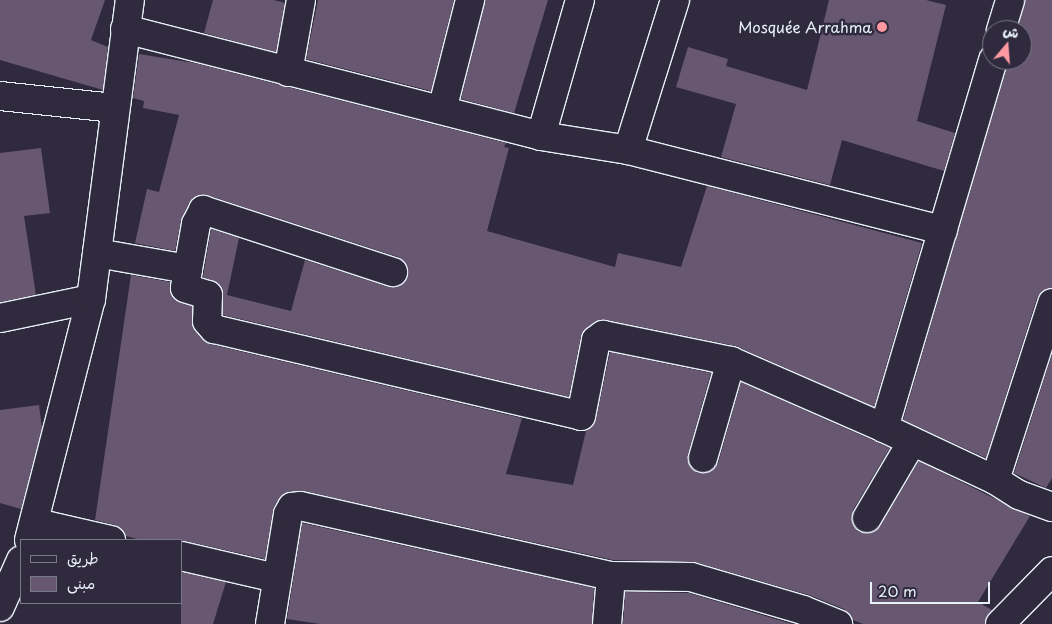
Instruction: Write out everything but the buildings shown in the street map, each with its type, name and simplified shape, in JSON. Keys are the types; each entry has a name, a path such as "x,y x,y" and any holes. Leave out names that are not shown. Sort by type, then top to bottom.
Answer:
{"street":[{"path":"101,539 32,532 91,299 130,0"},
{"path":"288,72 301,0"},
{"path":"442,110 470,0"},
{"path":"541,136 580,0"},
{"path":"628,150 675,0"},
{"path":"1004,20 1010,0"},
{"path":"125,29 541,136 628,150 943,230"},
{"path":"884,428 990,70"},
{"path":"0,96 115,108"},
{"path":"393,272 203,210 196,224 185,288 208,295 207,322 214,330 581,416 596,340 603,335 731,361 884,428 995,480 1019,495 1052,507"},
{"path":"97,254 188,269"},
{"path":"0,318 91,299"},
{"path":"995,480 1052,303"},
{"path":"702,458 731,361"},
{"path":"868,518 912,442"},
{"path":"270,624 276,578 288,514 292,507 300,506 611,576 691,577 803,610 838,624"},
{"path":"0,558 20,555"},
{"path":"182,556 276,578"},
{"path":"0,607 20,562"},
{"path":"1000,624 1050,570"},
{"path":"608,624 611,576"}],"place":[{"name":"Mosquée Arrahma","path":"882,27"}]}
